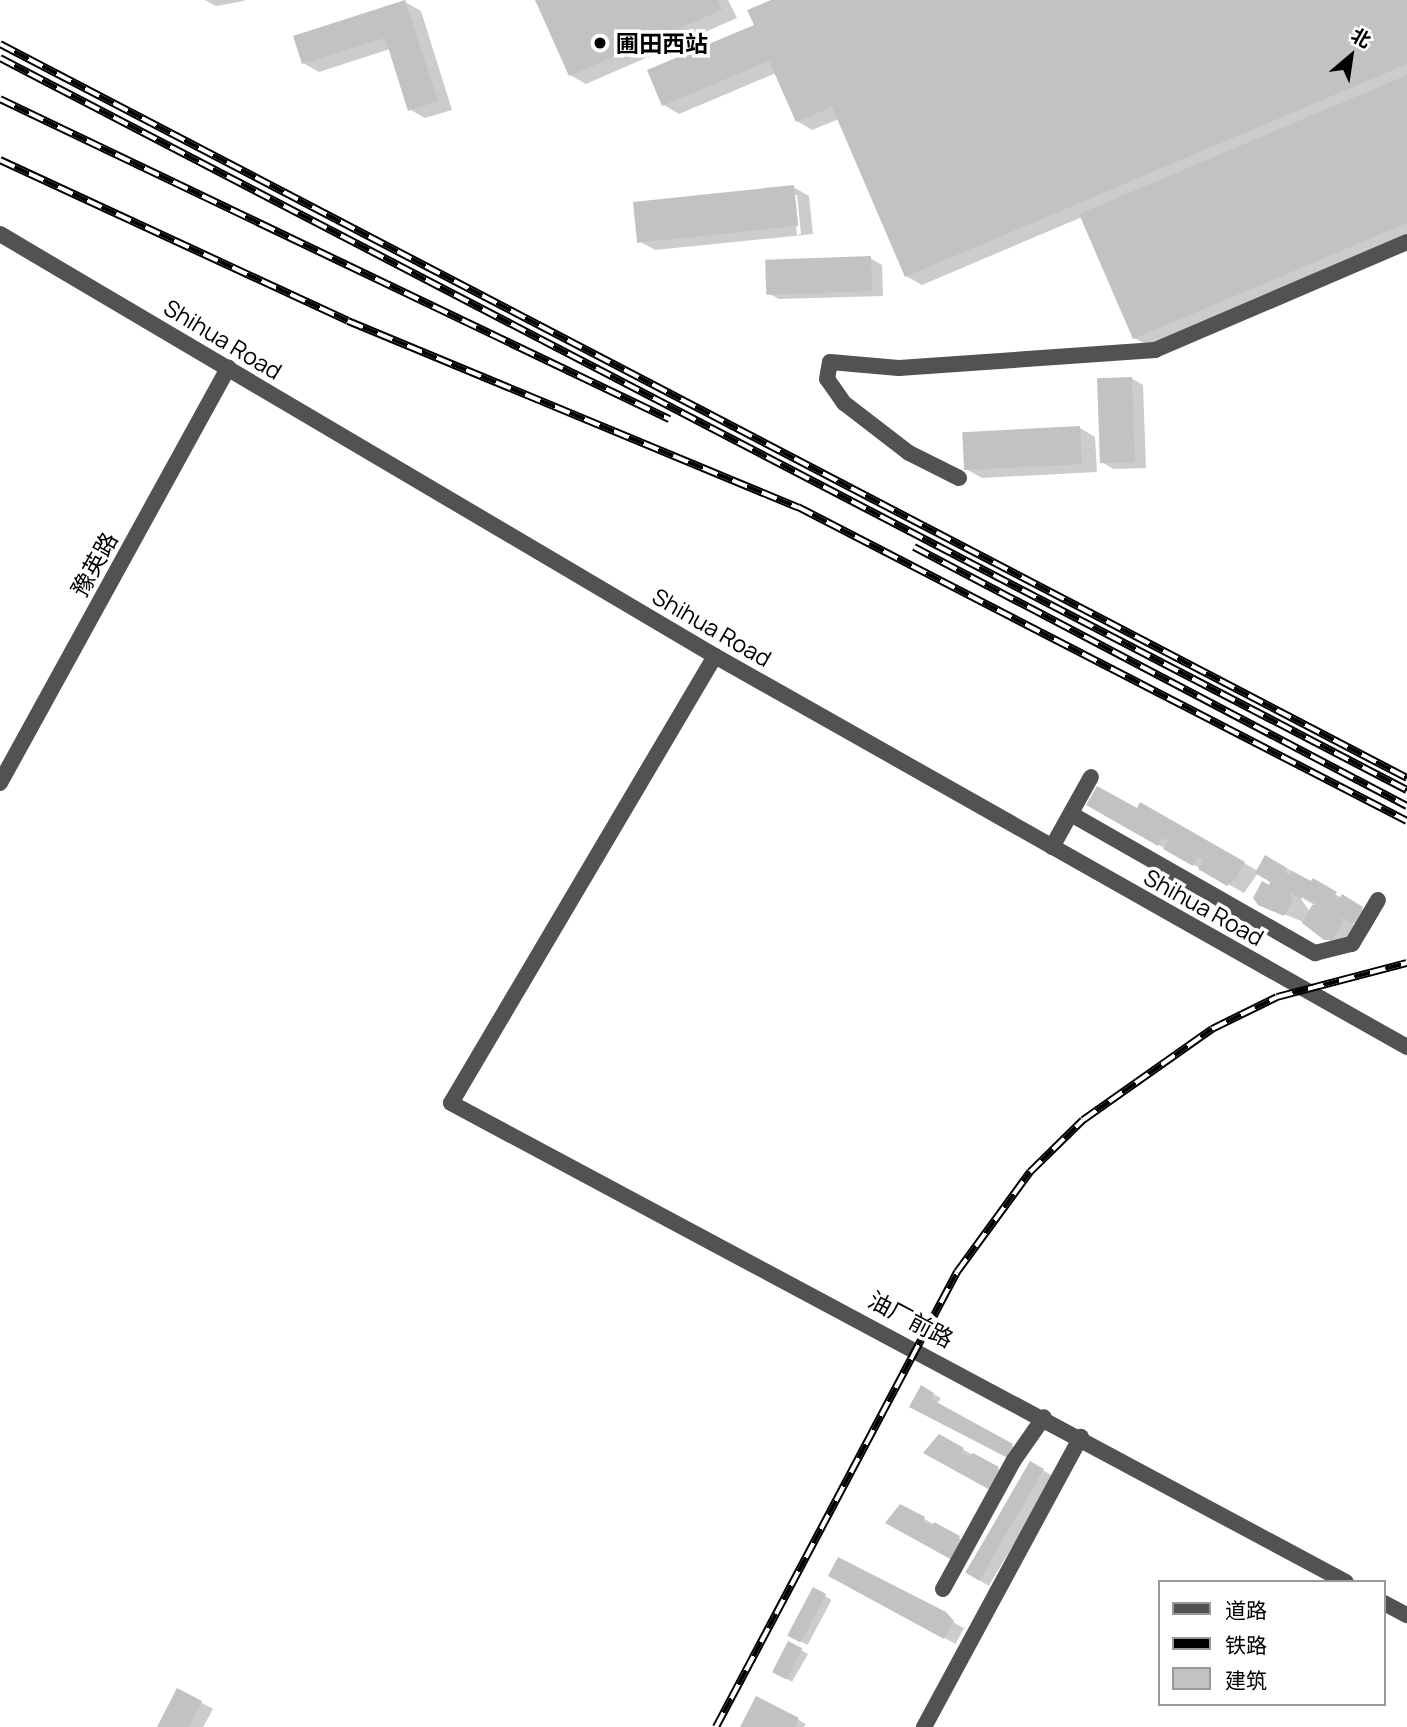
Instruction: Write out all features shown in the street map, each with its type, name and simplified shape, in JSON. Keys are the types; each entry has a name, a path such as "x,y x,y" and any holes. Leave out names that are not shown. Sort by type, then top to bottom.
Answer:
{"street":[{"name":"Shihua Road","path":"0,233 715,656 1407,1047"},
{"path":"959,478 898,446 844,403 827,379 830,362 899,368 1155,350 1407,242"},
{"name":"豫英路","path":"0,783 228,368"},
{"name":"油厂前路","path":"715,656 451,1102 1044,1417 1342,1580"},
{"path":"1052,847 1091,777"},
{"path":"1071,814 1315,953 1352,944 1378,900"},
{"path":"943,1589 1014,1460 1044,1417"},
{"path":"924,1727 1080,1437"},
{"path":"1386,1604 1407,1615"}],"building":[{"path":"405,0 438,101 408,111 385,38 302,64 293,36"},
{"name":"圃田西站","path":"535,0 718,0 722,10 569,76"},
{"path":"771,0 1407,0 1407,64 905,277 832,107 796,122 769,61 662,106 647,70 754,25 747,10"},
{"path":"1407,75 1407,223 1133,339 1079,214"},
{"path":"794,185 798,226 637,243 633,202"},
{"path":"871,256 872,291 766,295 765,260"},
{"path":"1132,377 1135,462 1100,463 1097,378"},
{"path":"1080,426 1082,464 964,470 962,432"},
{"path":"1097,786 1137,808 1140,802 1245,862 1236,878 1227,886 1198,869 1203,860 1198,857 1193,866 1163,849 1168,841 1162,838 1158,846 1086,805"},
{"path":"1265,855 1287,868 1284,872 1290,875 1292,871 1311,881 1313,878 1337,892 1334,897 1338,900 1342,894 1363,907 1353,924 1340,917 1343,922 1332,940 1324,940 1302,923 1312,905 1318,905 1303,896 1301,899 1288,892 1293,899 1284,916 1258,905 1253,898 1262,881 1269,885 1270,882 1255,873"},
{"path":"921,1385 934,1393 931,1399 1013,1444 1006,1457 909,1407"},
{"path":"939,1434 964,1448 961,1452 970,1457 973,1453 999,1467 990,1490 923,1453"},
{"path":"1030,1461 1044,1469 979,1581 966,1573"},
{"path":"900,1504 925,1517 923,1522 932,1527 934,1522 960,1536 952,1560 885,1523"},
{"path":"838,1557 946,1612 954,1621 944,1639 828,1576"},
{"path":"813,1587 826,1594 800,1643 787,1636"},
{"path":"788,1641 802,1648 786,1679 772,1672"},
{"path":"177,1688 202,1701 189,1727 157,1727"},
{"path":"756,1696 799,1718 795,1727 740,1727"}],"railway":[{"path":"0,44 1407,778"},
{"path":"0,58 1407,790"},
{"path":"0,99 669,419"},
{"path":"0,160 348,321 798,507 1407,821"},
{"path":"914,547 1407,806"},
{"path":"716,1727 957,1272 1030,1172 1083,1120 1212,1029 1277,997 1407,963"}],"place":[{"name":"圃田西站","path":"600,43"}]}
